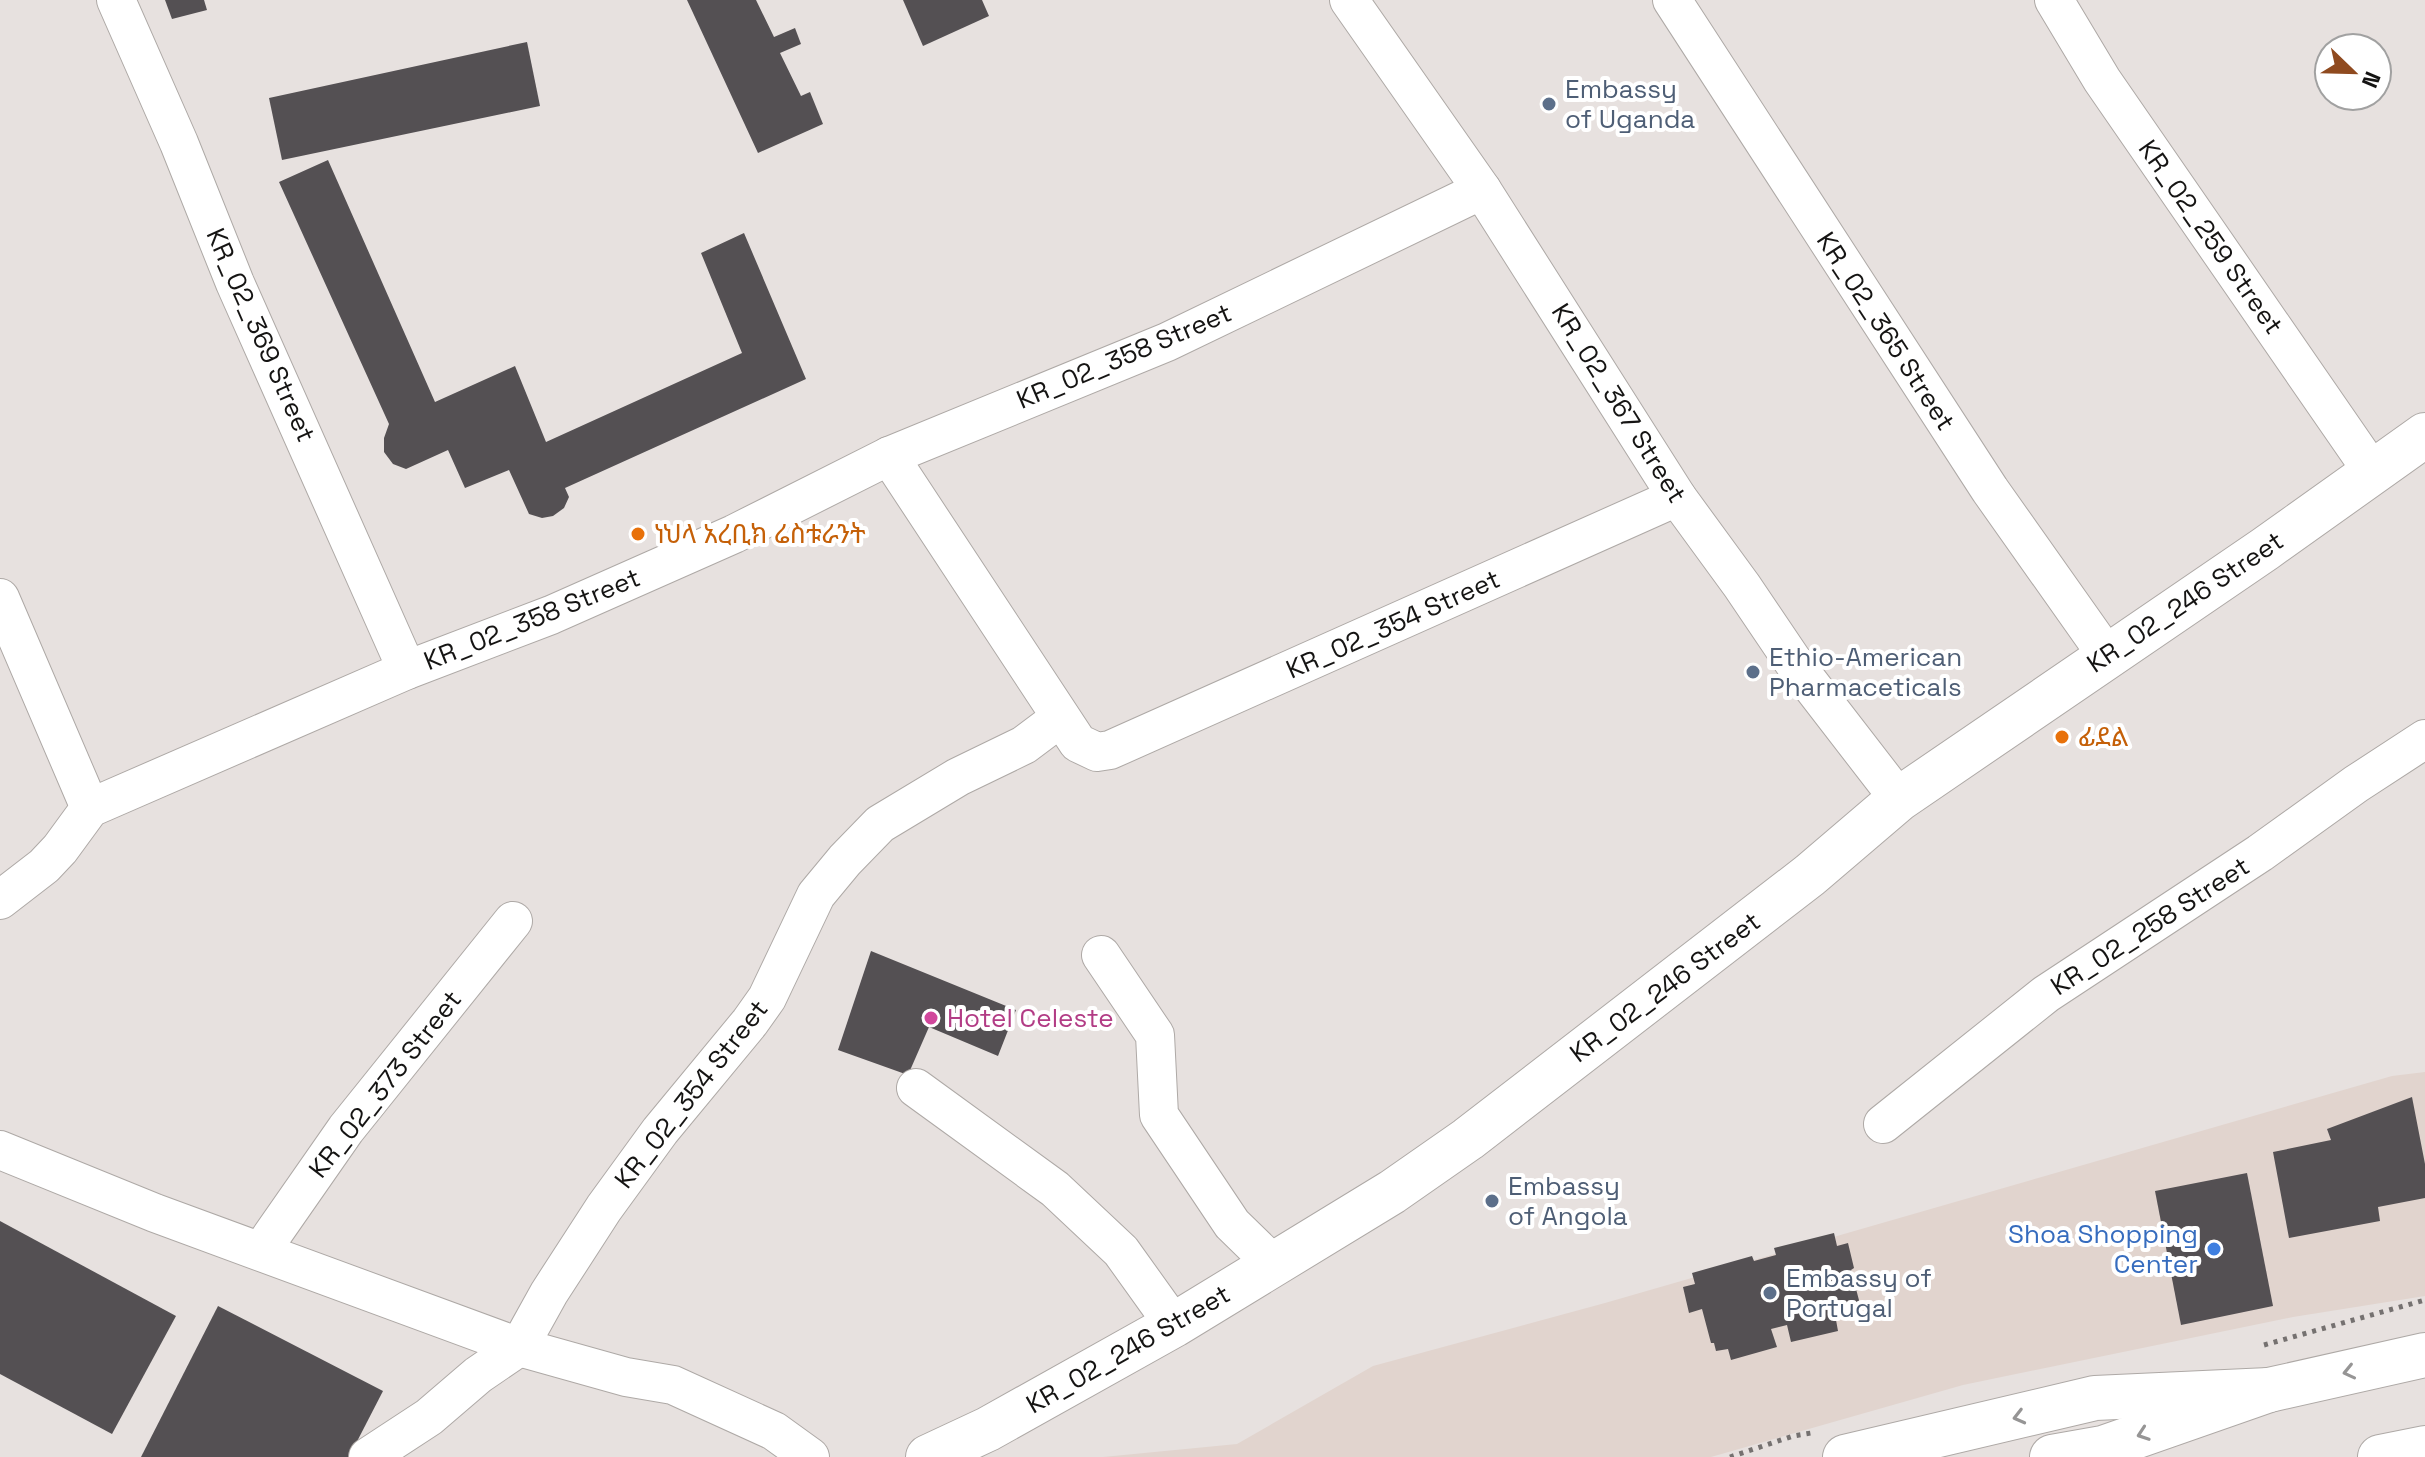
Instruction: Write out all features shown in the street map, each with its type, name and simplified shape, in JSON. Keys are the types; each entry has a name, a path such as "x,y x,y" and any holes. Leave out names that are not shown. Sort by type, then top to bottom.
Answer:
{"street":[{"name":"KR_02_369 Street","path":"116,0 179,143 235,283 407,670"},
{"name":"KR_02_367 Street","path":"1349,0 1482,190 1677,497 1794,663 1899,799"},
{"name":"KR_02_365 Street","path":"1672,0 1990,490 2108,657"},
{"name":"KR_02_259 Street","path":"2054,0 2102,80 2372,471"},
{"name":"KR_02_358 Street","path":"90,808 407,670 551,615 734,534 889,456 1167,342 1482,190"},
{"name":"KR_02_246 Street","path":"928,1457 988,1429 1174,1325 1392,1192 1468,1139 1810,875 1899,799 2265,549 2425,435"},
{"path":"889,456 1037,678 1060,718"},
{"name":"KR_02_354 Street","path":"368,1457 429,1417 478,1375 519,1347 549,1293 604,1208 660,1131 767,998 816,895 880,824 958,777 1024,745 1060,718 1078,743 1097,752 1110,750 1677,497"},
{"path":"0,598 90,808 44,866 0,900"},
{"name":"KR_02_258 Street","path":"1883,1124 2046,994 2425,739"},
{"name":"KR_02_373 Street","path":"261,1251 346,1129 513,921"},
{"path":"1101,955 1155,1035 1159,1115 1232,1224 1273,1264"},
{"path":"916,1088 1055,1189 1121,1251 1174,1325"},
{"path":"0,1150 155,1213 519,1347 626,1377 673,1385 774,1431 810,1457"},
{"path":"2052,1457 2103,1448 2269,1390 2425,1355"},
{"path":"1845,1457 2095,1398 2269,1390"},
{"path":"2380,1457 2425,1448"}],"shaded area":[{"path":"2425,1072 2425,1296 2293,1317 1963,1385 1711,1457 1103,1457 1237,1444 1373,1366 1605,1303 2392,1076"}],"building":[{"path":"165,0 204,0 207,10 172,19"},
{"path":"687,0 756,0 774,37 795,28 801,44 780,53 801,96 810,92 823,124 758,153"},
{"path":"903,0 982,0 989,16 923,46"},
{"path":"527,42 540,106 282,160 269,98"},
{"path":"328,160 435,402 515,366 546,442 742,353 701,253 744,233 806,379 565,488 569,497 564,508 553,516 542,518 529,514 509,470 465,488 448,450 406,469 393,464 384,452 384,438 389,424 279,182"},
{"name":"Hotel Celeste","path":"871,951 1016,1010 998,1056 929,1027 908,1075 838,1050"},
{"path":"2412,1097 2425,1164 2425,1198 2378,1207 2380,1221 2289,1238 2273,1152 2331,1140 2327,1129"},
{"name":"Shoa Shopping Center","path":"2247,1173 2273,1306 2181,1325 2155,1191"},
{"path":"0,1221 176,1316 112,1434 0,1374"},
{"path":"1834,1233 1837,1246 1848,1243 1860,1304 1852,1307 1854,1315 1836,1320 1838,1331 1791,1342 1787,1325 1771,1329 1777,1347 1731,1360 1728,1349 1716,1351 1702,1309 1689,1313 1683,1287 1695,1284 1692,1273 1752,1256 1754,1261 1776,1255 1774,1248"},
{"path":"218,1306 383,1391 349,1457 141,1457"}],"place":[{"name":"Embassy of Uganda","path":"1549,104"},
{"name":"ነህላ አረቢክ ሬስቱራንት","path":"638,534"},
{"name":"Ethio-American Pharmaceticals","path":"1753,672"},
{"name":"ፊደል","path":"2062,737"},
{"name":"Hotel Celeste","path":"931,1018"},
{"name":"Embassy of Angola","path":"1492,1201"},
{"name":"Shoa Shopping Center","path":"2214,1249"},
{"name":"Embassy of Portugal","path":"1770,1293"}]}
